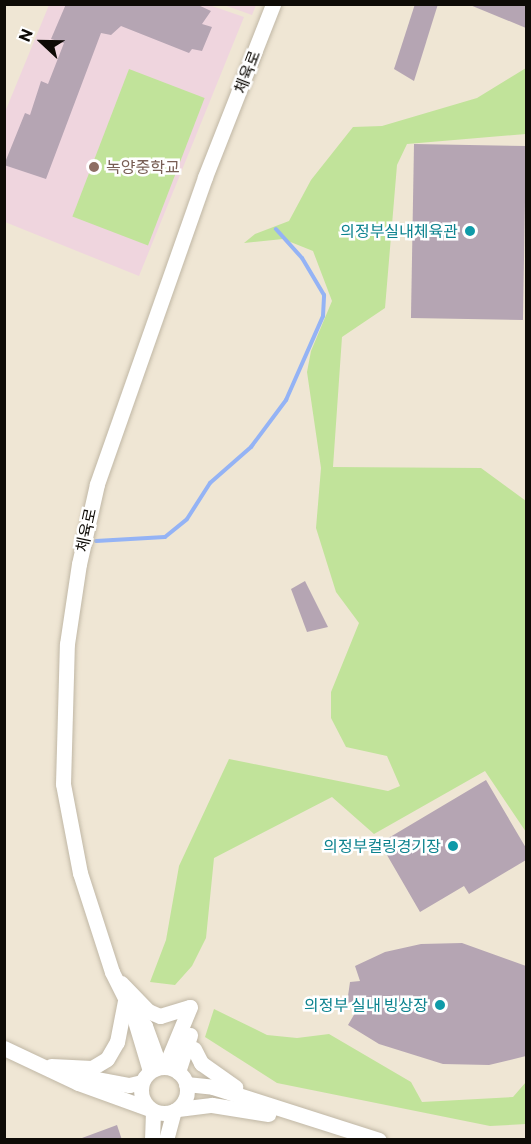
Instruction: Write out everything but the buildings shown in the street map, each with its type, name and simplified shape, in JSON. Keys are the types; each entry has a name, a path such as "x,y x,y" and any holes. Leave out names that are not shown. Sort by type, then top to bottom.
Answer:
{"street":[{"name":"체육로","path":"152,1140 152,1110 141,1097 164,1074 112,972 80,873 63,784 68,644 79,564 101,472 206,177 273,4"},
{"path":"112,972 148,1011 170,1015 190,1007 164,1074"},
{"path":"46,1066 92,1068 107,1059 117,1041 125,1000"},
{"path":"164,1074 192,1042 201,1063 219,1078 289,1113"},
{"path":"4,1048 152,1110 176,1110 197,1104 264,1114 289,1113"},
{"path":"62,1073 129,1085 164,1074 213,1086 289,1113 379,1140"},
{"path":"164,1074 186,1098 176,1110 166,1140"}],"shaded area":[{"name":"녹양중학교","path":"49,5 209,5 244,17 139,276 5,222 5,112"},
{"path":"224,5 256,5 252,15"}],"green space":[{"path":"526,68 526,134 407,144 397,165 385,308 342,337 333,467 481,468 526,501 526,832 485,771 374,834 332,797 214,858 206,938 192,966 175,985 150,982 166,940 179,866 229,759 388,791 400,786 387,756 346,747 331,718 331,692 359,623 336,592 316,528 321,468 307,372 311,351 332,301 313,251 283,239 244,243 255,234 289,221 311,180 353,127 382,126 477,98"},
{"path":"129,69 205,98 148,246 72,217"},
{"path":"214,1009 267,1035 297,1038 329,1034 411,1082 422,1102 513,1097 526,1082 526,1124 490,1126 277,1083 205,1037"}],"waterway":[{"path":"96,541 165,537 187,519 210,483 251,447 286,400 323,316 324,295 302,258 276,229"}],"place":[{"name":"녹양중학교","path":"94,167"},
{"name":"의정부실내체육관","path":"470,231"},
{"name":"의정부컬링경기장","path":"453,846"},
{"name":"의정부 실내 빙상장","path":"440,1005"}]}
